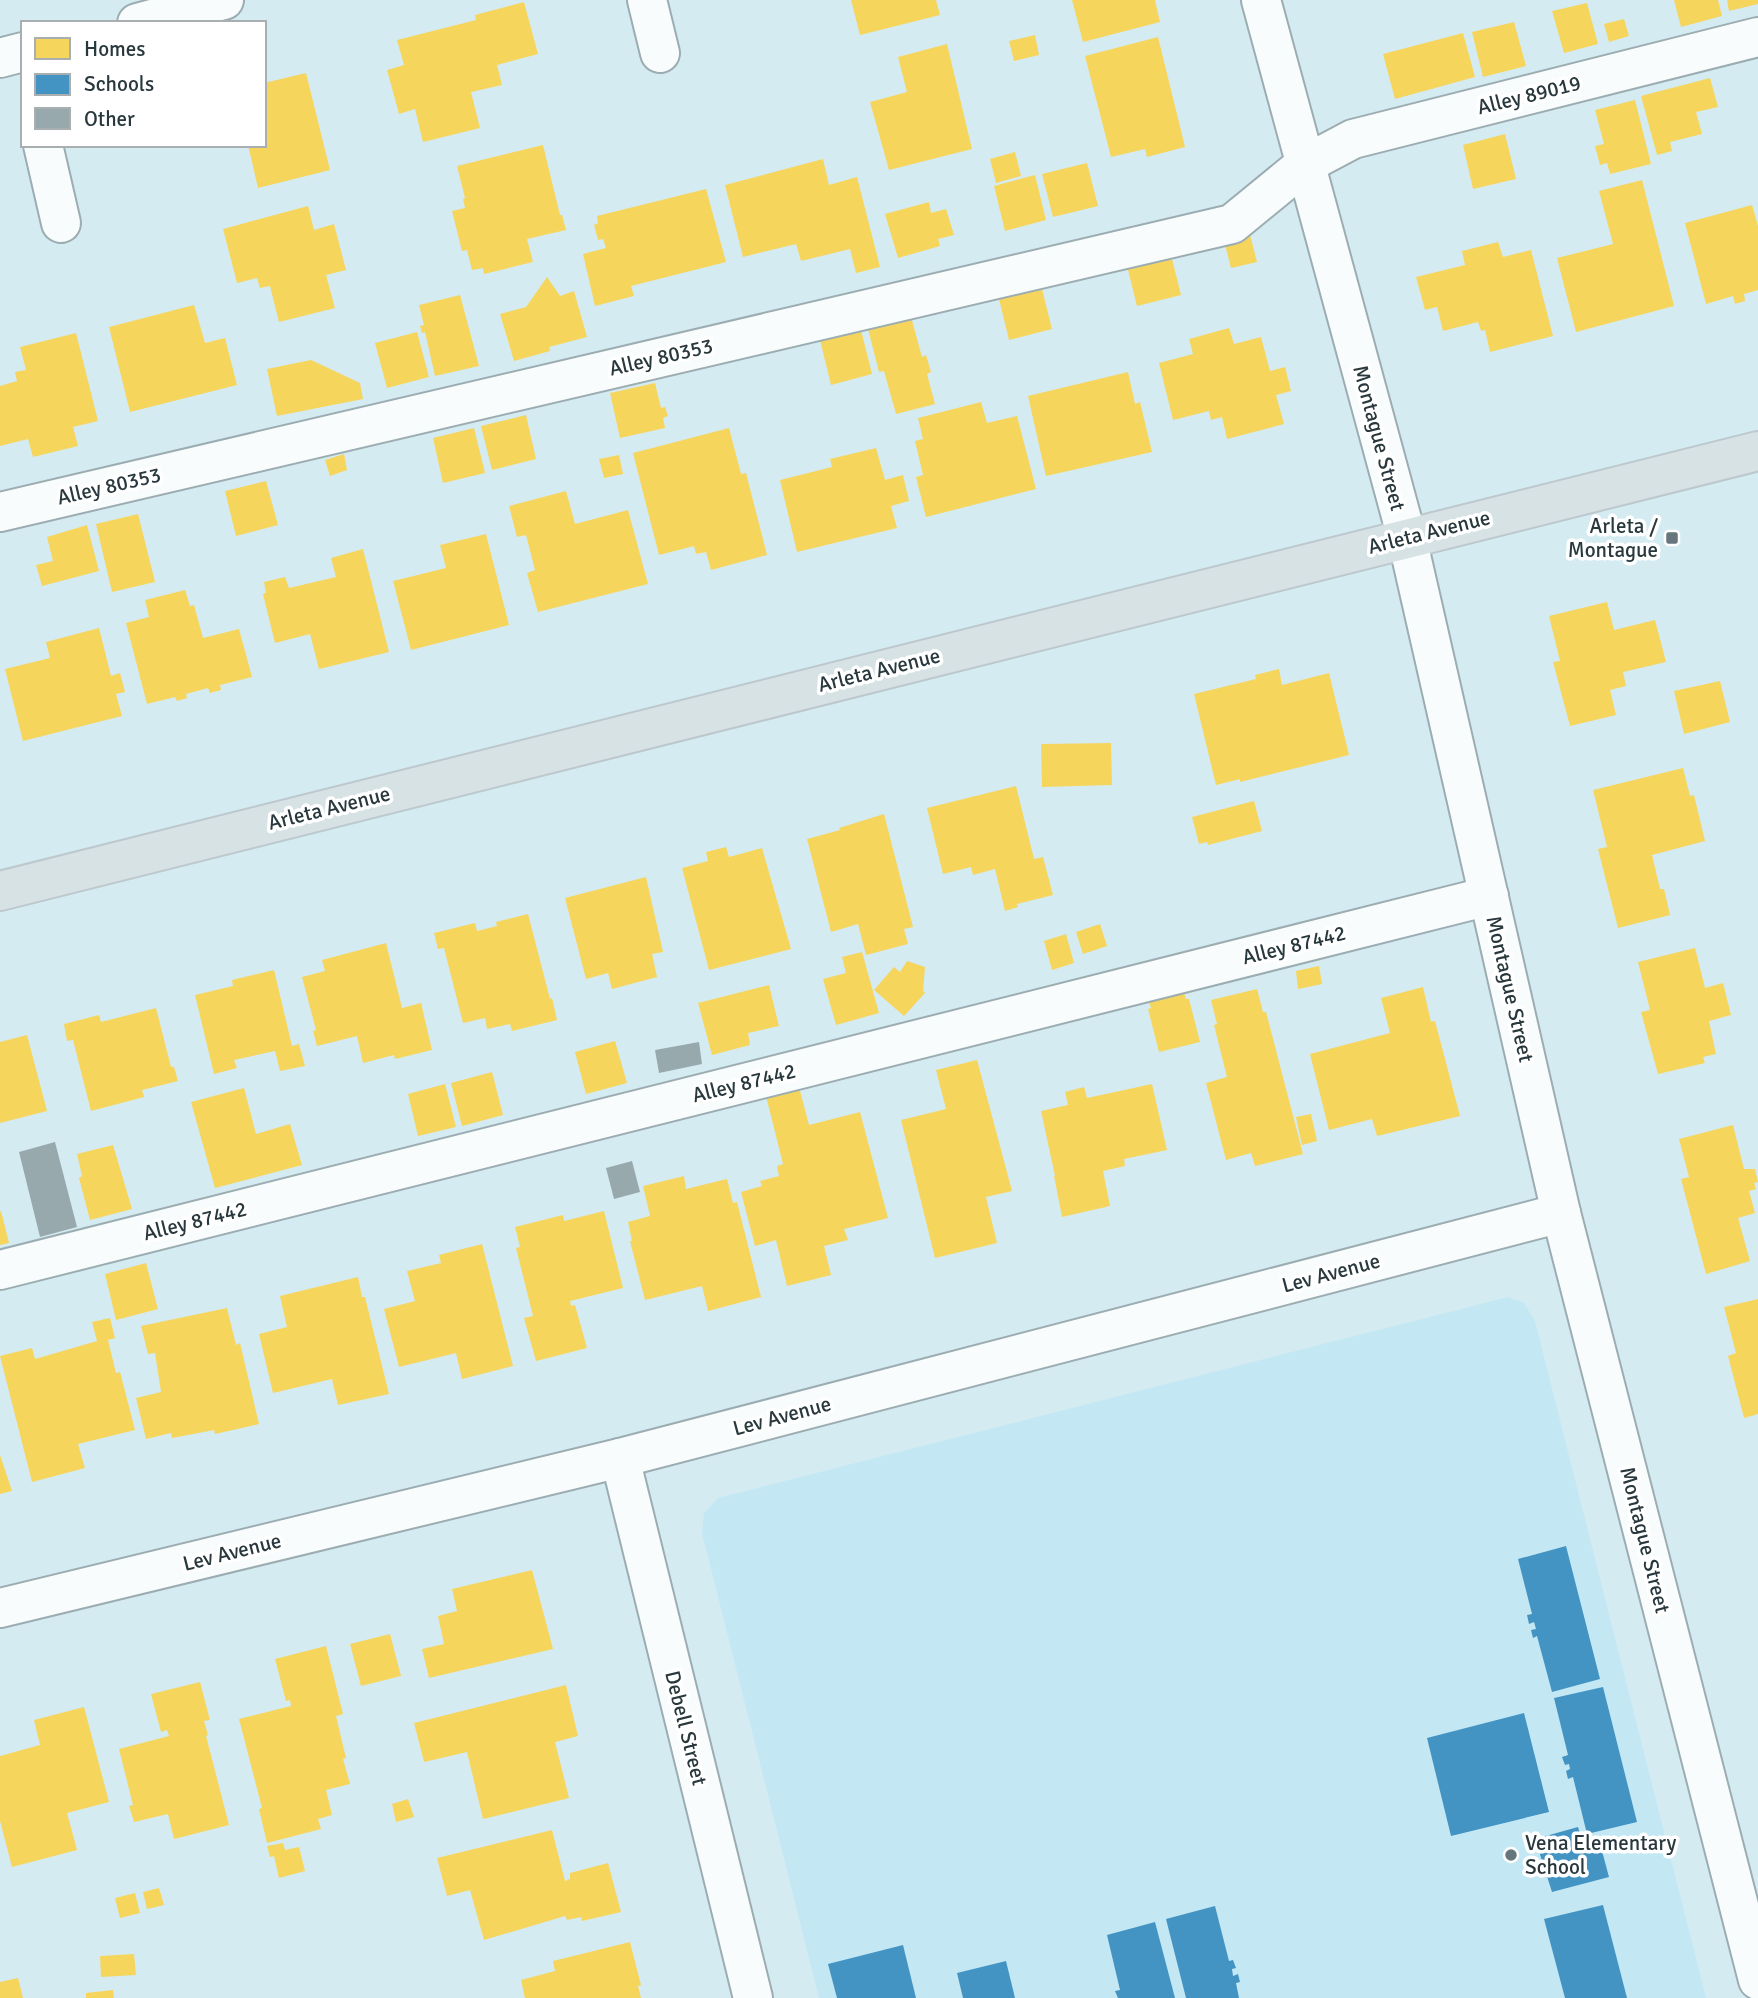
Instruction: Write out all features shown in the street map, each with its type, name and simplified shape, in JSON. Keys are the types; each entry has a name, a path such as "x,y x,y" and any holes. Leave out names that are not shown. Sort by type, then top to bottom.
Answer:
{"main road":[{"name":"Arleta Avenue","path":"0,891 1758,451"}],"street":[{"path":"145,21 224,0"},
{"path":"647,0 660,52"},
{"name":"Montague Street","path":"1261,0 1407,538 1561,1213 1758,1980"},
{"name":"Alley 89019","path":"1304,165 1353,139 1758,37"},
{"path":"43,147 61,223"},
{"name":"Alley 80353","path":"0,512 1232,224 1304,165"},
{"name":"Alley 87442","path":"0,1270 1489,896"},
{"name":"Lev Avenue","path":"0,1608 620,1458 1561,1213"},
{"name":"Debell Street","path":"620,1458 752,1998"}],"shaded area":[{"path":"1508,1297 1524,1303 1535,1321 1706,1998 819,1998 702,1533 704,1513 718,1498"}],"building: Homes":[{"path":"851,0 936,0 940,15 860,35"},
{"path":"1072,0 1155,0 1160,22 1083,42"},
{"path":"1674,0 1718,0 1722,16 1681,27"},
{"path":"1727,0 1758,0 1758,4 1729,11"},
{"path":"524,2 538,54 497,65 502,85 471,92 480,128 423,142 415,109 399,114 387,70 404,65 397,40 476,20 475,15"},
{"path":"1587,3 1598,44 1564,53 1552,11"},
{"path":"1624,19 1629,36 1609,42 1604,24"},
{"path":"1514,22 1526,66 1483,77 1472,32"},
{"path":"1463,33 1475,77 1395,99 1383,54"},
{"path":"1035,35 1039,55 1014,61 1009,41"},
{"path":"1158,37 1185,147 1147,157 1145,149 1111,157 1085,56"},
{"path":"947,44 972,149 889,170 870,102 907,92 898,57"},
{"path":"306,73 330,170 258,188 248,147 266,147 266,83"},
{"path":"1710,78 1718,107 1696,112 1702,134 1670,142 1672,151 1657,155 1641,96"},
{"path":"1635,100 1651,164 1610,174 1607,163 1600,165 1595,146 1604,144 1595,110"},
{"path":"1505,134 1516,179 1473,189 1463,145"},
{"path":"543,145 566,230 527,239 533,262 484,274 483,268 472,270 467,250 462,251 452,211 465,208 457,166"},
{"path":"1015,152 1021,176 996,183 990,159"},
{"path":"823,159 829,185 857,177 880,267 856,273 850,249 801,261 796,244 743,257 725,185"},
{"path":"1087,163 1098,206 1053,217 1042,174"},
{"path":"1035,175 1046,220 1005,231 994,186"},
{"path":"1642,180 1674,306 1576,332 1557,258 1613,244 1599,191"},
{"path":"706,189 726,262 631,286 634,296 595,306 583,254 606,248 603,239 598,240 594,225 598,223 597,216"},
{"path":"929,202 931,213 946,209 954,235 938,239 940,246 898,258 885,214"},
{"path":"1752,205 1758,226 1758,290 1744,294 1745,301 1735,304 1733,296 1706,304 1685,223"},
{"path":"308,206 314,230 334,224 346,270 326,275 335,308 279,322 270,286 260,288 257,278 237,283 223,229"},
{"path":"1248,227 1257,262 1231,268 1222,233"},
{"path":"1498,242 1503,257 1531,250 1553,336 1490,352 1485,330 1481,331 1478,322 1443,331 1437,307 1425,310 1416,277 1465,265 1462,251"},
{"path":"1170,251 1181,295 1137,306 1126,262"},
{"path":"547,277 560,296 574,291 587,337 549,347 550,351 514,361 500,314 526,307"},
{"path":"1041,285 1052,329 1009,340 998,295"},
{"path":"460,295 479,366 435,376 425,332 422,333 420,326 424,325 419,305"},
{"path":"194,305 205,343 225,338 237,385 130,412 109,327"},
{"path":"911,317 922,357 926,355 931,372 927,374 935,404 896,414 884,371 879,372 868,329"},
{"path":"1229,328 1234,344 1261,337 1270,371 1285,367 1291,391 1276,395 1284,424 1227,439 1222,417 1211,420 1209,411 1173,420 1159,363 1193,354 1189,339"},
{"path":"861,330 872,374 831,385 820,340"},
{"path":"417,332 429,377 387,388 375,343"},
{"path":"76,333 98,421 73,427 78,446 33,457 28,439 0,446 0,386 17,381 15,372 26,370 20,347"},
{"path":"311,360 360,383 363,399 277,416 267,369"},
{"path":"1128,372 1135,404 1140,402 1152,452 1046,476 1028,396"},
{"path":"655,383 661,408 665,407 668,416 663,418 665,428 620,438 610,393"},
{"path":"981,402 987,423 1017,416 1036,489 926,517 916,477 923,475 915,441 923,439 918,418"},
{"path":"526,415 536,459 492,470 481,426"},
{"path":"474,428 485,473 443,483 433,438"},
{"path":"729,428 741,474 746,473 767,555 711,570 706,552 696,554 694,546 659,555 633,453"},
{"path":"876,448 885,480 903,475 909,501 891,506 897,528 797,552 780,480 832,467 830,459"},
{"path":"344,454 347,470 330,476 325,460"},
{"path":"619,455 623,474 604,478 599,459"},
{"path":"266,481 278,525 236,536 225,491"},
{"path":"566,491 575,524 628,510 648,584 538,612 527,573 535,570 526,535 517,537 509,506"},
{"path":"138,514 155,582 112,592 96,524"},
{"path":"87,525 99,571 42,586 36,565 53,561 47,537"},
{"path":"486,534 509,625 411,650 393,581 446,568 440,545"},
{"path":"363,549 389,652 319,669 310,634 275,643 263,594 266,593 264,582 285,577 289,588 336,577 331,558"},
{"path":"185,590 190,606 194,605 203,638 239,629 252,677 220,685 221,690 210,693 208,688 186,694 187,698 177,701 175,697 147,704 126,623 149,617 145,600"},
{"path":"1607,602 1614,630 1655,620 1666,662 1623,672 1626,686 1610,690 1616,715 1570,726 1553,662 1560,661 1549,616"},
{"path":"99,628 111,676 120,673 125,692 116,694 122,716 23,741 5,669 50,658 46,642"},
{"path":"1279,669 1282,685 1329,673 1349,755 1240,782 1240,779 1216,785 1194,694 1256,679 1255,675"},
{"path":"1720,681 1730,722 1684,734 1674,691"},
{"path":"1111,743 1112,785 1042,787 1041,744"},
{"path":"1683,768 1690,796 1694,795 1705,841 1652,855 1660,889 1664,889 1670,915 1618,928 1598,849 1607,847 1593,790"},
{"path":"1016,786 1034,859 1043,857 1053,895 1017,904 1018,907 1005,911 995,869 973,875 971,867 943,874 927,808"},
{"path":"1254,801 1262,831 1208,845 1207,842 1199,844 1192,817"},
{"path":"884,814 913,927 904,929 908,944 866,955 858,924 831,932 807,839"},
{"path":"726,847 729,857 762,848 791,949 709,970 682,868 708,861 706,852"},
{"path":"646,877 663,952 652,954 657,977 612,989 608,973 586,979 565,898"},
{"path":"528,914 557,1020 512,1031 510,1024 487,1029 485,1018 463,1023 444,948 438,949 434,933 475,923 477,931 497,926 496,922"},
{"path":"1100,924 1107,946 1083,954 1076,932"},
{"path":"1066,934 1074,963 1052,970 1044,941"},
{"path":"386,943 402,1008 421,1003 432,1050 395,1059 394,1055 363,1063 357,1036 317,1046 313,1031 316,1030 302,977 325,971 322,960"},
{"path":"1695,948 1705,988 1723,983 1731,1015 1709,1021 1716,1054 1703,1057 1705,1063 1658,1074 1641,1012 1650,1010 1638,962"},
{"path":"862,952 879,1013 836,1025 823,979 846,973 842,957"},
{"path":"907,961 925,967 925,993 904,1016 874,990 894,967 900,972"},
{"path":"1319,966 1322,984 1298,989 1296,971"},
{"path":"274,970 292,1046 299,1044 305,1066 280,1071 275,1051 234,1060 237,1068 214,1074 195,995 233,986 232,980"},
{"path":"769,985 779,1026 748,1033 750,1045 712,1055 698,1003"},
{"path":"1423,987 1431,1022 1435,1021 1460,1116 1377,1136 1372,1119 1329,1130 1310,1054 1390,1033 1381,998"},
{"path":"1257,989 1263,1012 1266,1012 1303,1154 1255,1166 1251,1153 1226,1160 1206,1083 1227,1077 1214,1025 1217,1024 1211,1000"},
{"path":"1184,993 1186,999 1189,999 1200,1042 1159,1052 1148,1009 1151,1008 1149,1002"},
{"path":"156,1008 171,1067 174,1067 178,1081 142,1090 144,1097 91,1111 73,1040 67,1041 64,1024 99,1015 101,1022"},
{"path":"27,1035 47,1111 0,1123 0,1042"},
{"path":"615,1041 627,1083 586,1094 575,1052"},
{"path":"977,1060 1012,1191 986,1197 997,1243 935,1258 901,1120 946,1109 936,1070"},
{"path":"492,1072 503,1115 462,1126 451,1083"},
{"path":"445,1084 456,1127 418,1136 408,1094"},
{"path":"1152,1084 1167,1150 1124,1159 1125,1166 1103,1171 1110,1206 1062,1217 1041,1111 1068,1105 1065,1092 1084,1087 1087,1098"},
{"path":"799,1087 809,1125 860,1112 888,1218 844,1229 848,1240 824,1246 831,1275 787,1286 776,1240 755,1246 741,1192 762,1186 760,1181 779,1176 777,1166 783,1164 766,1096"},
{"path":"244,1088 256,1134 290,1124 302,1165 215,1188 191,1102"},
{"path":"1311,1114 1317,1141 1302,1145 1296,1117"},
{"path":"1733,1125 1744,1169 1755,1169 1758,1182 1754,1183 1756,1189 1749,1191 1755,1213 1738,1218 1750,1261 1706,1274 1681,1179 1689,1177 1679,1139"},
{"path":"113,1145 132,1209 90,1220 79,1178 82,1176 77,1154"},
{"path":"684,1176 686,1189 727,1179 733,1203 737,1202 761,1297 708,1311 702,1286 645,1300 628,1222 650,1216 643,1186"},
{"path":"604,1211 623,1288 570,1301 571,1306 575,1305 587,1348 536,1361 524,1318 533,1316 516,1248 520,1247 515,1227 563,1215 564,1221"},
{"path":"0,1212 9,1243 0,1245"},
{"path":"482,1244 513,1366 462,1379 456,1353 399,1367 384,1309 415,1301 407,1271 441,1263 439,1255"},
{"path":"146,1263 158,1309 116,1320 105,1274"},
{"path":"358,1277 389,1394 338,1405 332,1379 273,1393 259,1334 287,1327 280,1296"},
{"path":"1758,1299 1758,1414 1744,1418 1728,1356 1736,1353 1724,1307"},
{"path":"227,1308 236,1345 240,1343 259,1424 215,1434 214,1430 172,1438 171,1433 146,1439 136,1398 161,1392 155,1353 148,1354 141,1326"},
{"path":"110,1318 115,1338 108,1340 116,1373 120,1372 135,1430 78,1444 85,1468 32,1482 0,1356 32,1348 35,1359 97,1341 92,1322"},
{"path":"0,1455 12,1491 0,1494"},
{"path":"532,1570 553,1649 429,1678 422,1649 444,1644 438,1616 457,1611 452,1589"},
{"path":"390,1634 401,1676 361,1686 350,1644"},
{"path":"326,1646 343,1714 336,1716 350,1784 326,1790 332,1815 318,1819 321,1829 267,1843 259,1809 262,1808 239,1719 291,1706 290,1700 286,1701 275,1659"},
{"path":"200,1682 210,1720 204,1721 208,1735 206,1736 229,1825 174,1839 168,1814 134,1822 129,1806 133,1805 119,1749 169,1736 167,1730 161,1732 151,1694"},
{"path":"566,1685 578,1736 555,1742 569,1798 483,1819 467,1752 424,1762 414,1723"},
{"path":"84,1707 109,1802 67,1813 77,1850 12,1867 0,1821 0,1756 40,1745 34,1720"},
{"path":"408,1799 414,1817 396,1822 392,1804"},
{"path":"552,1830 565,1881 570,1879 570,1873 608,1863 621,1912 582,1921 581,1917 567,1920 565,1916 484,1940 470,1890 447,1896 437,1858"},
{"path":"283,1843 285,1850 299,1847 305,1871 279,1878 274,1856 270,1857 267,1846"},
{"path":"159,1888 164,1905 147,1909 143,1892"},
{"path":"135,1893 140,1913 120,1918 115,1898"},
{"path":"630,1942 641,1985 638,1986 641,1998 525,1998 521,1980 555,1971 553,1961"},
{"path":"134,1954 136,1975 101,1977 100,1956"},
{"path":"18,1978 23,1998 0,1998 0,1982"},
{"path":"113,1990 114,1998 86,1998 86,1993"}],"building: Schools":[{"path":"1566,1546 1600,1679 1552,1692 1537,1636 1533,1638 1531,1630 1536,1629 1534,1622 1529,1624 1527,1615 1532,1614 1518,1559"},
{"path":"1603,1687 1637,1822 1587,1834 1573,1777 1568,1779 1566,1771 1570,1769 1569,1764 1565,1765 1562,1757 1568,1755 1554,1698"},
{"path":"1524,1713 1549,1812 1451,1836 1427,1738"},
{"path":"1578,1827 1582,1840 1598,1836 1609,1877 1552,1892 1535,1839"},
{"path":"1603,1905 1627,1998 1565,1998 1544,1919"},
{"path":"1215,1906 1229,1961 1233,1960 1236,1968 1232,1969 1233,1976 1238,1974 1240,1982 1236,1983 1239,1998 1186,1998 1166,1919"},
{"path":"1155,1922 1175,1998 1118,1998 1115,1991 1120,1990 1107,1935"},
{"path":"903,1945 916,1998 837,1998 828,1964"},
{"path":"1006,1961 1015,1998 963,1998 957,1973"}],"building: Other":[{"path":"699,1042 702,1064 659,1073 655,1050"},
{"path":"55,1142 77,1227 40,1237 19,1152"},
{"path":"632,1161 640,1192 614,1199 606,1168"}],"place":[{"name":"Arleta / Montague","path":"1672,538"},
{"name":"Vena Elementary School","path":"1511,1855"}]}
